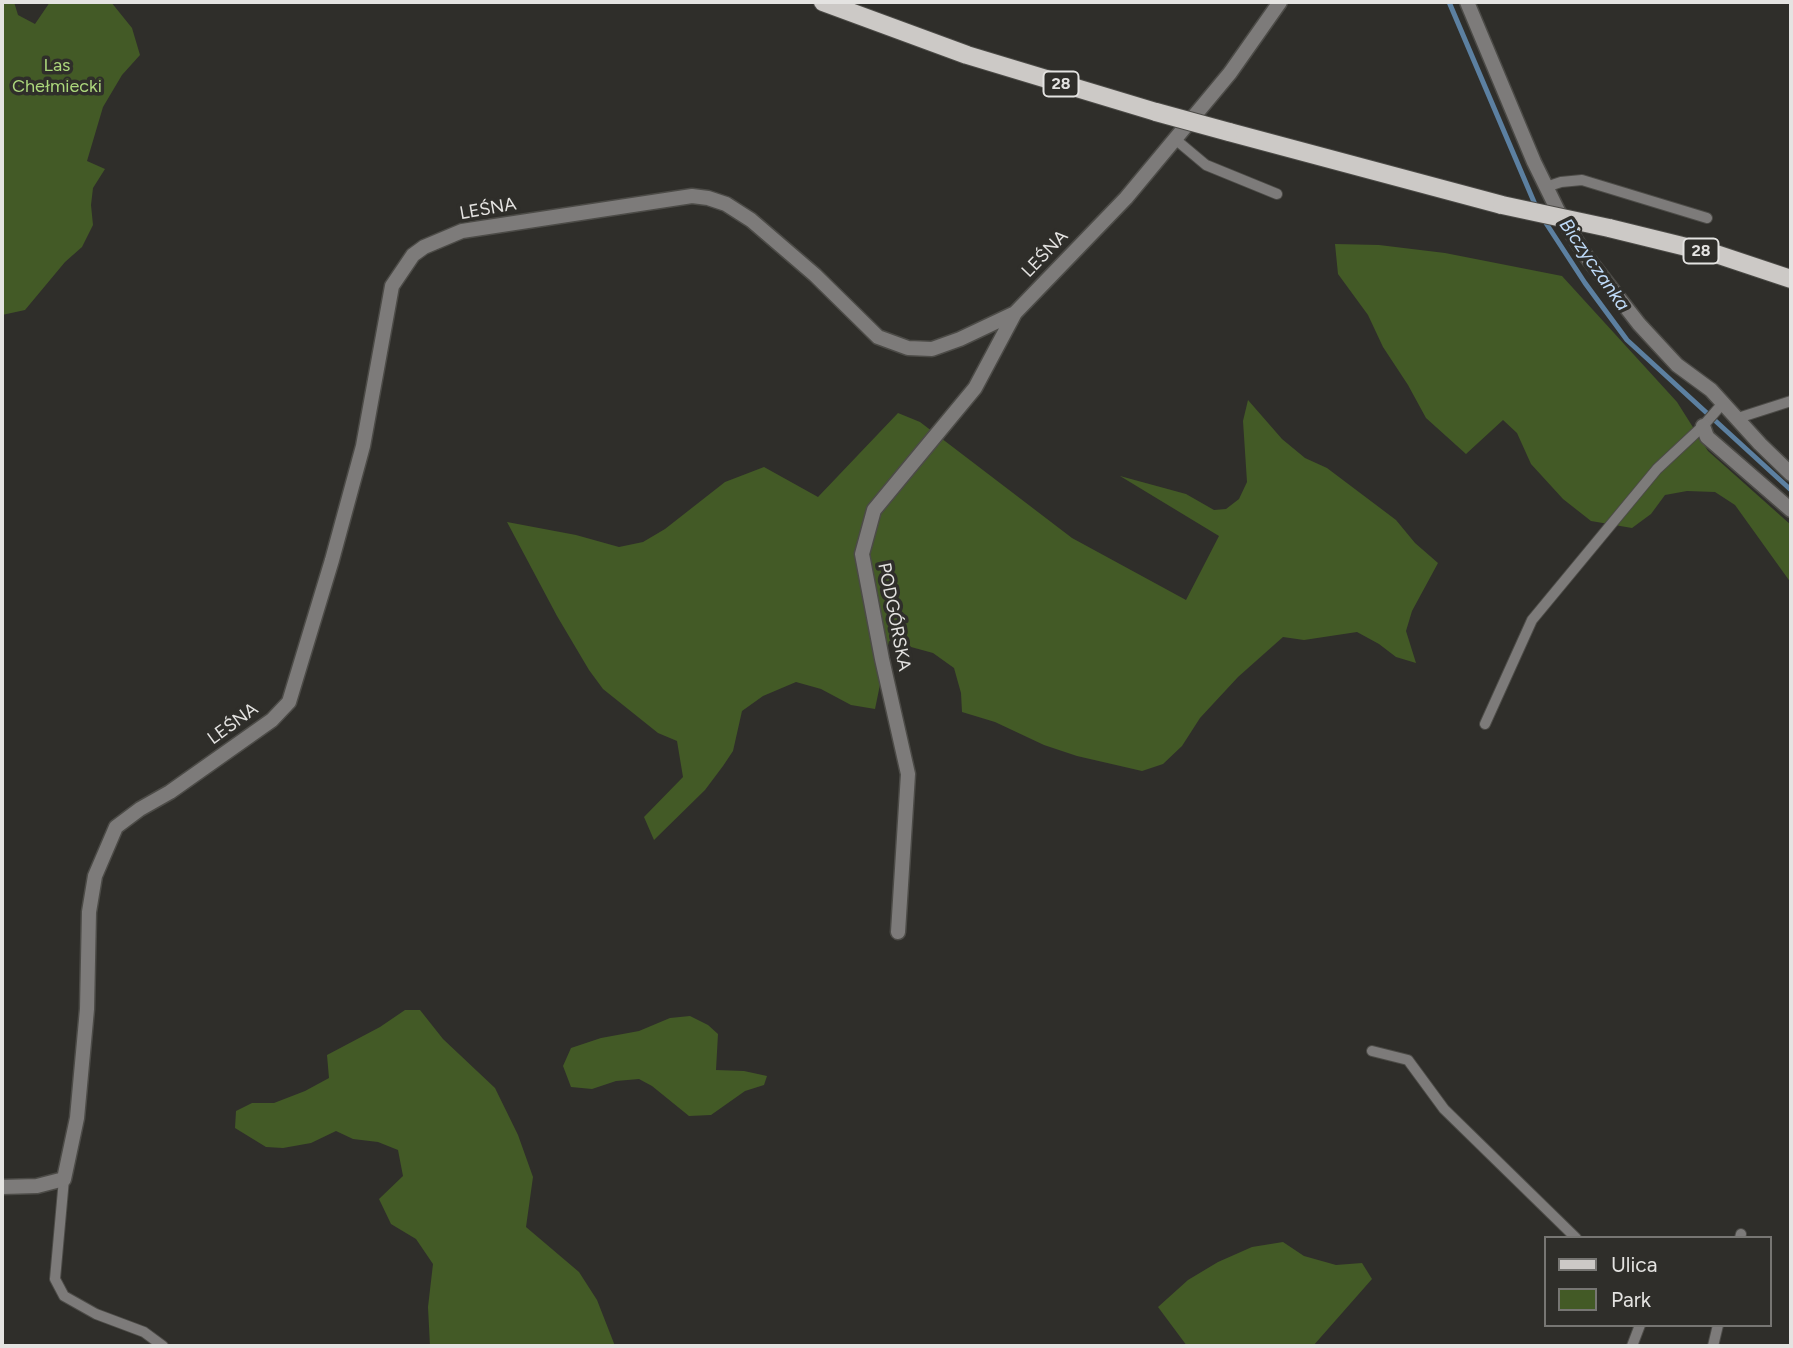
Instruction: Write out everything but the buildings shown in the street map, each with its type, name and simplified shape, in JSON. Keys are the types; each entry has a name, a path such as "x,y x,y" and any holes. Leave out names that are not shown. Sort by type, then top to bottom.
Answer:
{"main road":[{"name":"28","path":"823,2 967,55 1156,112 1502,205 1719,255 1791,279"}],"street":[{"name":"LEŚNA","path":"64,1179 77,1118 87,1009 89,912 95,876 116,827 272,720 289,702 363,446 392,286 414,255 424,247 462,231 692,197 726,204 751,220 815,275 878,337 908,348 932,349 1015,313 1126,198 1230,73 1280,2"},
{"path":"1467,2 1534,162 1560,215 1586,256 1639,324 1677,365 1711,390 1721,405 1738,418 1791,474"},
{"name":"PODGÓRSKA","path":"898,932 908,774 862,554 874,510 975,388 1015,313"},
{"path":"1703,426 1707,437 1791,510"},
{"path":"2,1187 37,1186 64,1179"}],"lane":[{"path":"1175,139 1206,164 1277,194"},
{"path":"1546,187 1582,180 1707,218"},
{"path":"1738,418 1791,401"},
{"path":"1485,724 1532,620 1657,469 1703,426 1721,405"},
{"path":"1372,1051 1408,1060 1444,1108 1574,1236"},
{"path":"64,1179 55,1279 64,1296 96,1314 144,1332 163,1346"},
{"path":"1632,1346 1639,1327"},
{"path":"1713,1346 1718,1327"}],"green space":[{"name":"Las Chełmiecki","path":"2,2 14,2 18,15 35,24 50,2 111,2 132,28 140,55 122,75 103,107 87,161 105,169 93,188 93,225 82,247 65,262 25,310 2,315"},
{"path":"1335,244 1379,245 1445,253 1562,276 1677,402 1708,451 1791,525 1791,583 1735,505 1715,492 1687,491 1665,495 1651,514 1632,528 1591,521 1563,499 1531,464 1517,433 1503,420 1466,454 1426,418 1383,347 1368,315 1338,274"},
{"path":"1248,400 1282,439 1305,458 1327,468 1396,520 1415,543 1438,563 1412,611 1406,631 1416,663 1396,657 1357,632 1304,640 1283,637 1238,677 1200,718 1182,746 1163,764 1142,771 1077,756 1044,745 995,722 962,712 961,693 954,668 933,653 889,641 875,709 851,705 821,689 796,682 763,696 742,711 733,751 705,790 654,840 644,817 683,777 677,741 658,733 603,689 557,616 507,522 576,535 619,547 643,542 665,529 725,482 764,467 818,497 898,413 920,422 1072,538 1186,600 1219,536 1120,476 1186,494 1214,510 1226,509 1239,499 1247,482 1243,421"},
{"path":"405,1010 420,1010 443,1039 495,1088 518,1135 533,1177 526,1227 579,1272 597,1300 615,1346 430,1346 428,1307 433,1264 416,1239 391,1224 379,1199 403,1176 398,1150 378,1142 353,1139 336,1131 311,1143 283,1148 266,1147 235,1128 236,1111 252,1103 274,1103 329,1078 327,1055 380,1027"},
{"path":"690,1016 708,1025 718,1034 716,1070 744,1071 767,1076 764,1085 745,1091 711,1115 689,1116 652,1086 639,1079 616,1081 592,1089 571,1087 563,1066 571,1048 601,1038 639,1031 670,1018"},
{"path":"1283,1242 1304,1256 1336,1265 1362,1263 1372,1279 1313,1346 1187,1346 1158,1307 1188,1280 1218,1262 1252,1247"}],"waterway":[{"name":"Biczyczanka","path":"1449,2 1537,209"},
{"name":"Biczyczanka","path":"1542,217 1585,283 1627,340 1791,490"}]}
